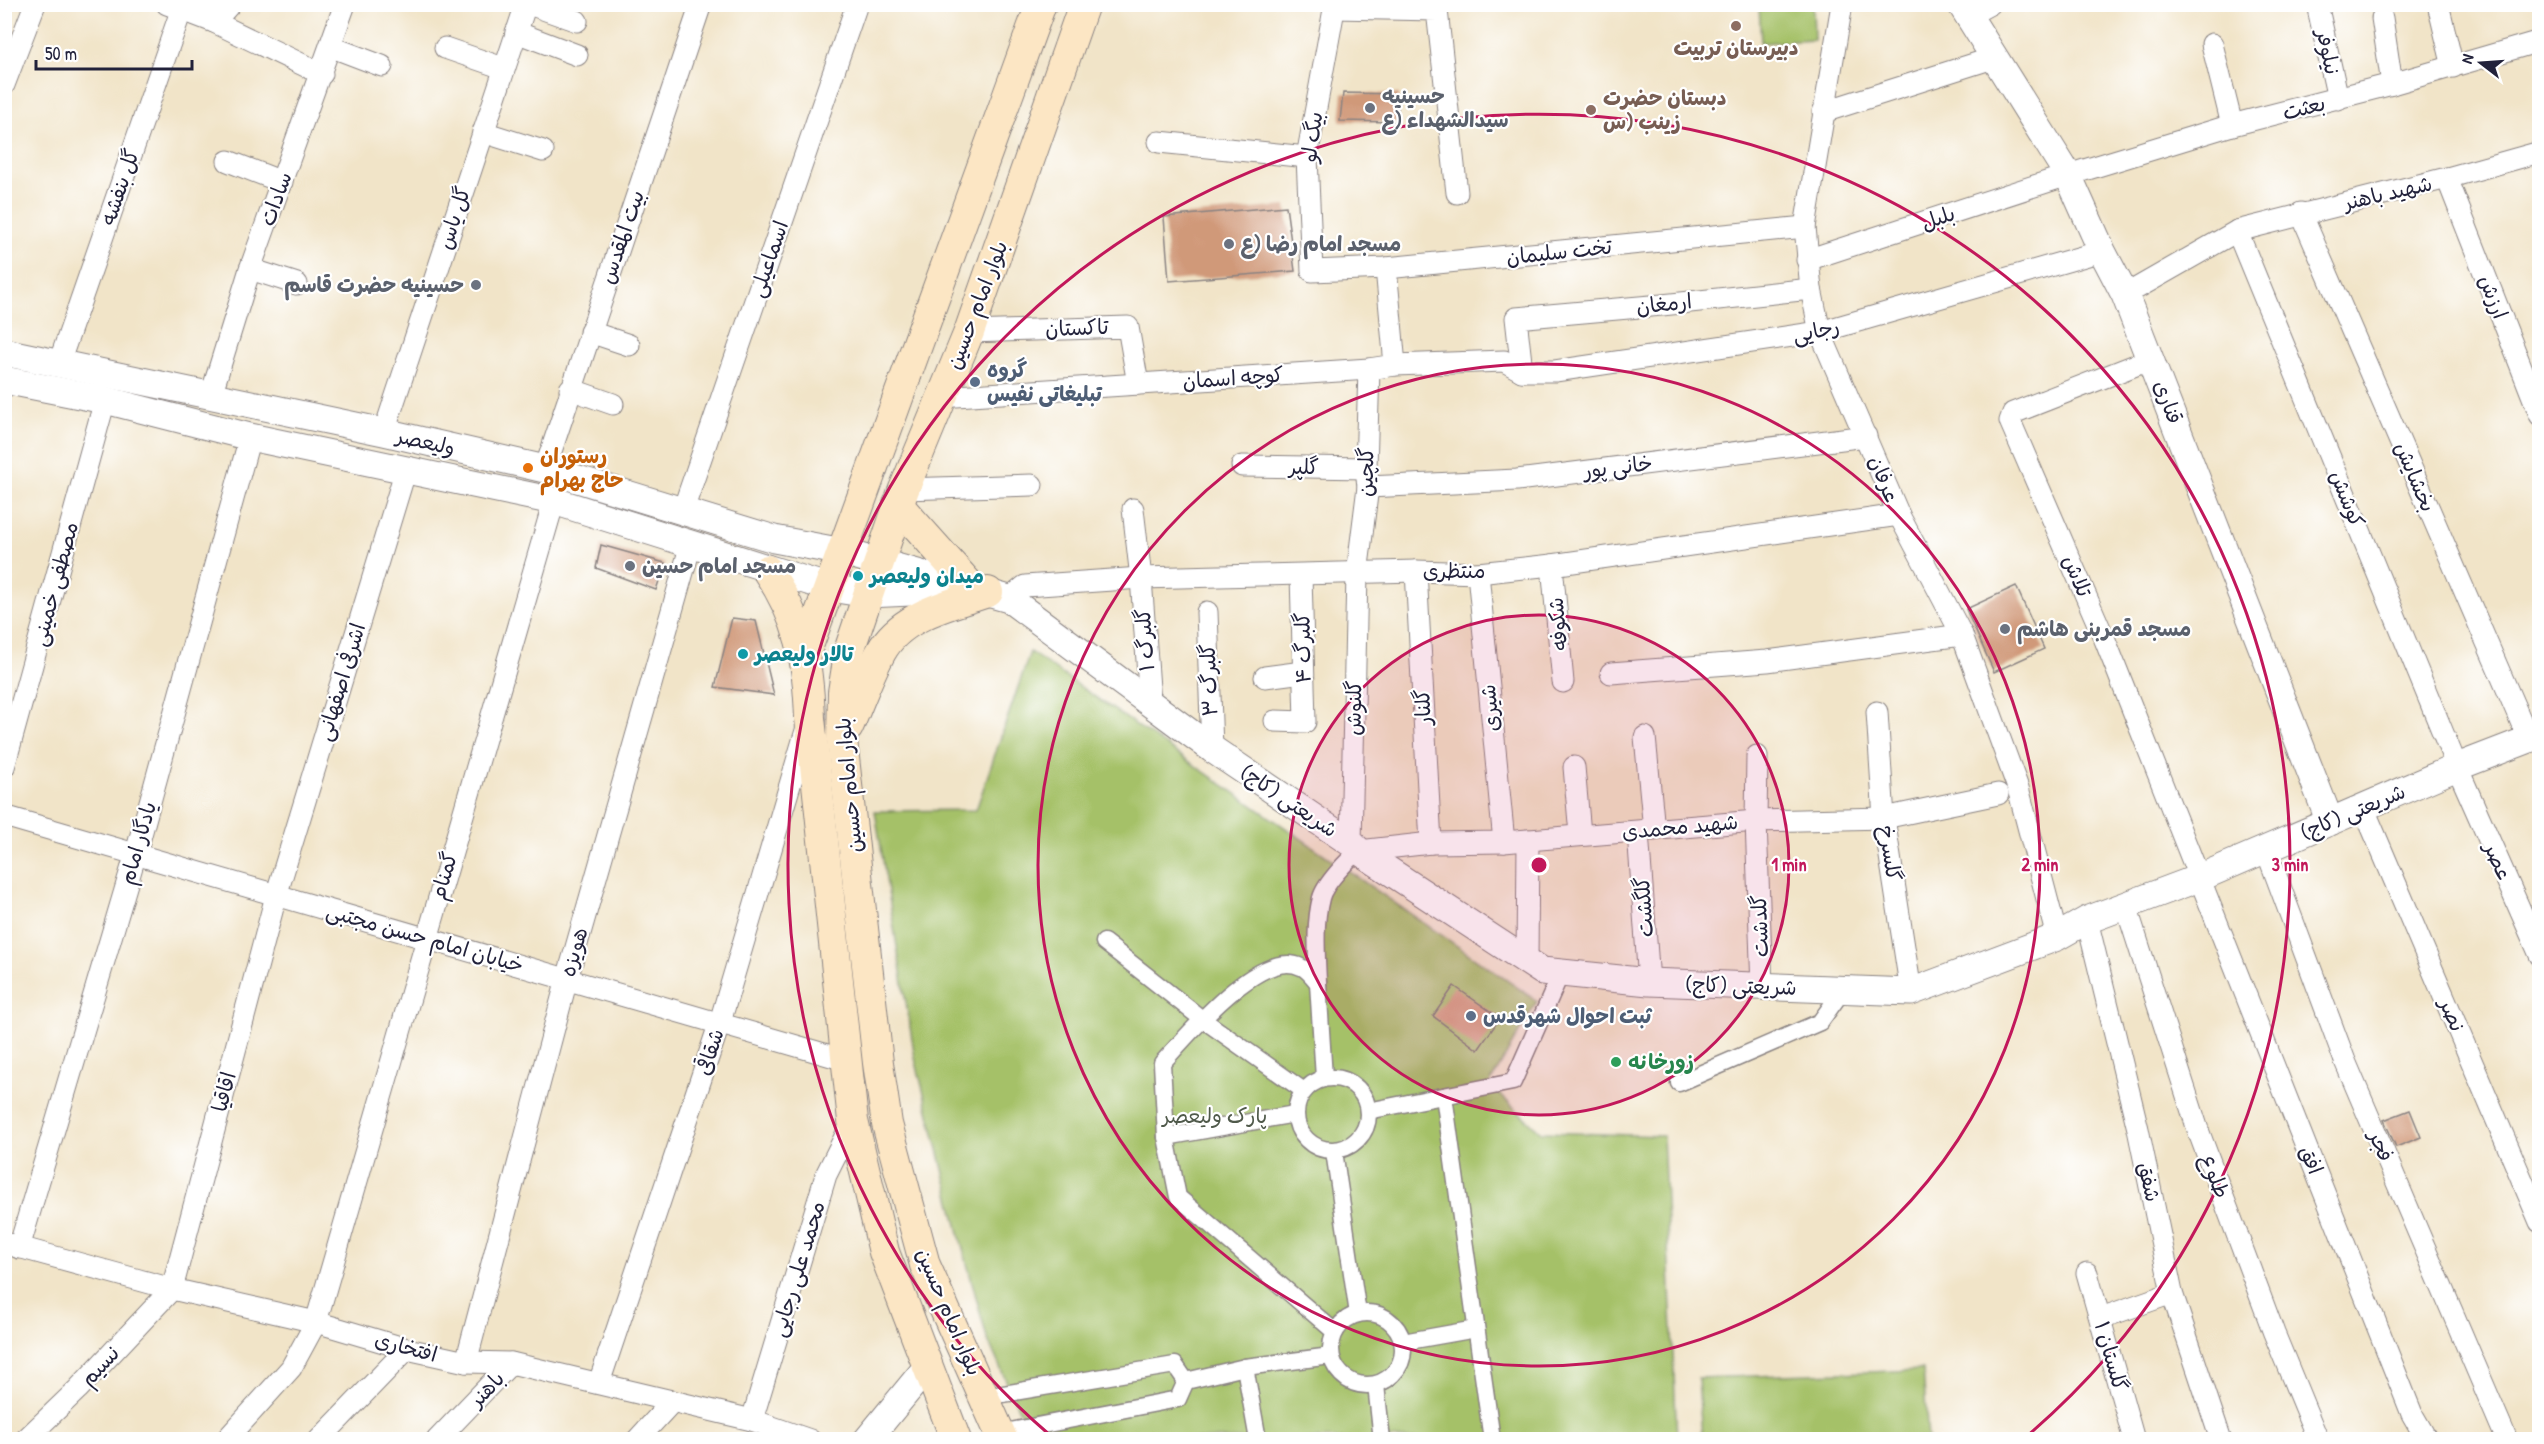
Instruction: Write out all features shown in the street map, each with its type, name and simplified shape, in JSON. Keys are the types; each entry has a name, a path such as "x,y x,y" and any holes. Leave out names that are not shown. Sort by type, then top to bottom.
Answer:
{"main road":[{"name":"بلوار امام حسین","path":"957,1440 884,1252 853,1122 810,718 808,675 804,657 1041,4"},
{"name":"بلوار امام حسین","path":"1001,1436 925,1264 887,1124 878,1063 842,740 843,692 850,648 901,497 969,332 1084,4"},
{"path":"842,740 885,646 905,626 935,609 990,593 901,497"},
{"path":"767,570 781,591 794,618 804,657"}],"street":[{"path":"4,85 35,4"},
{"path":"214,21 230,4"},
{"name":"سادات","path":"211,395 250,269 332,47 345,4"},
{"path":"528,4 577,21"},
{"name":"گل یاس","path":"384,432 503,68 528,4"},
{"name":"بیت المقدس","path":"545,470 570,389 701,4"},
{"name":"اسماعیلی","path":"682,513 857,4"},
{"name":"عرفان","path":"1842,4 1805,228 1811,289 1820,332 1899,515 1962,635 2018,788 2057,937"},
{"name":"نیلوفر","path":"2317,4 2338,99"},
{"path":"2438,4 2452,67"},
{"path":"1335,6 1437,7 1456,193"},
{"name":"بیگ لو","path":"1312,271 1307,158 1335,6"},
{"path":"174,8 214,21 322,74"},
{"name":"گل بنفشه","path":"59,363 174,8"},
{"name":"قناری","path":"1973,8 1993,58 2068,175 2102,251 2125,295 2330,822"},
{"path":"2382,18 2392,84"},
{"path":"516,32 577,55"},
{"name":"بعثت","path":"2068,175 2232,125 2338,99 2540,41"},
{"path":"2212,44 2232,125"},
{"path":"332,47 382,66"},
{"path":"445,48 503,68"},
{"path":"1823,112 1993,58"},
{"path":"483,132 543,151"},
{"path":"1159,142 1307,158"},
{"name":"شهید باهنر","path":"2125,295 2237,231 2540,152"},
{"path":"228,161 282,182"},
{"name":"بلبل","path":"1807,260 2068,175"},
{"name":"ارزش","path":"2447,178 2540,415"},
{"name":"بخشایش","path":"2301,213 2534,737"},
{"name":"تخت سلیمان","path":"1312,271 1386,268 1805,228"},
{"name":"کوشش","path":"2237,231 2457,767"},
{"name":"رجایی","path":"1522,371 1555,371 1820,332 2102,251"},
{"path":"1386,268 1395,364"},
{"path":"250,269 297,284"},
{"name":"ارمغان","path":"1522,371 1516,318 1811,289"},
{"name":"تاکستان","path":"969,332 1128,327 1138,384"},
{"path":"590,333 629,345"},
{"name":"ولیعصر","path":"4,352 384,432 545,470 774,539 879,561"},
{"name":"تلاش","path":"2151,359 2013,413 2010,421 2105,640 2199,878"},
{"name":"کوچه اسمان","path":"941,397 1369,369 1395,364 1504,361 1522,371"},
{"name":"گلچین","path":"1357,574 1367,477 1369,369"},
{"name":"ولیعصر","path":"4,380 105,400 250,437 554,501 830,588 868,594 990,593"},
{"path":"570,389 613,404"},
{"name":"مصطفی خمینی","path":"4,767 105,400"},
{"name":"خانی پور","path":"1367,477 1517,480 1866,436"},
{"name":"یادگار امام","path":"12,1245 136,853 250,437"},
{"name":"گلپر","path":"1242,466 1367,477"},
{"name":"اشرفی اصفهانی","path":"276,896 406,469"},
{"path":"901,497 1032,485"},
{"name":"گمنام","path":"226,1440 291,1368 316,1322 554,501"},
{"name":"گلبرگ ۱","path":"1133,509 1141,578 1150,702"},
{"name":"منتظری","path":"990,593 1025,586 1141,578 1416,571 1478,573 1552,566 1899,515"},
{"path":"767,570 774,539"},
{"name":"هویزه","path":"466,1362 567,979 691,544"},
{"name":"شریعتی (کاج)","path":"879,561 990,593 1150,702 1212,749 1355,847 1542,971 1649,982 1911,992 2057,937 2086,920 2199,878 2364,809 2457,767 2534,737"},
{"name":"شکوفه","path":"1552,566 1563,682"},
{"name":"گلنار","path":"1416,571 1431,843"},
{"name":"شیری","path":"1478,573 1504,842"},
{"name":"گلنوش","path":"1355,847 1357,574"},
{"name":"گلبرگ ۴","path":"1275,722 1305,722 1301,575"},
{"name":"گلبرگ ۳","path":"1206,612 1212,749"},
{"path":"1611,672 1767,661 1962,635"},
{"path":"1265,677 1303,672"},
{"name":"گلسرخ","path":"1877,712 1884,818 1911,992"},
{"name":"شقاقی","path":"599,1383 720,1022 810,718"},
{"name":"گلگشت","path":"1645,738 1649,982"},
{"name":"گلدشت","path":"1757,756 1756,821 1762,988"},
{"path":"1574,767 1580,834"},
{"name":"عصر","path":"2457,767 2540,955"},
{"name":"شهید محمدی","path":"1355,847 1504,842 1756,821 1884,818 1998,794"},
{"name":"نصر","path":"2364,809 2540,1222"},
{"name":"خیابان امام حسن مجتبی","path":"4,816 845,1060"},
{"path":"1527,961 1528,840"},
{"path":"1324,1078 1317,936 1321,896 1349,859 1355,847"},
{"name":"فجر","path":"2266,849 2345,1061 2507,1440"},
{"name":"افق","path":"2199,878 2412,1414 2427,1440"},
{"name":"اقاقیا","path":"172,1289 276,896"},
{"name":"طلوع","path":"2126,906 2198,1130 2274,1333 2318,1440"},
{"name":"شفق","path":"2086,920 2138,1129 2172,1293 2221,1440"},
{"path":"1104,942 1202,1019 1304,1091"},
{"path":"1318,983 1301,966 1274,964 1243,982 1202,1019 1162,1063 1166,1137 1178,1197 1335,1332"},
{"path":"1368,1111 1513,1082 1561,973"},
{"path":"1679,1083 1820,1022 1843,990"},
{"path":"1324,1078 1337,1078 1359,1089 1365,1099 1368,1122 1356,1142 1346,1149 1322,1150 1303,1137 1297,1126 1295,1114 1297,1102 1304,1091 1313,1083 1324,1078"},
{"path":"1444,1096 1492,1440"},
{"path":"1166,1137 1295,1114"},
{"name":"محمد علی رجایی","path":"752,1420 826,1175 853,1122"},
{"path":"1334,1151 1358,1314"},
{"name":"افتخاری","path":"12,1245 172,1289 316,1322 406,1349 466,1362 512,1363 752,1420 810,1440"},
{"name":"گلستان ۱","path":"2086,1273 2101,1318 2134,1440"},
{"name":"نسیم","path":"25,1440 78,1389 172,1289"},
{"path":"2101,1318 2172,1293"},
{"path":"1370,1313 1386,1318 1399,1331 1403,1342 1404,1353 1395,1374 1376,1385 1364,1386 1343,1377 1335,1367 1332,1356 1331,1344 1335,1332 1341,1324 1358,1314 1370,1313"},
{"path":"1403,1342 1476,1329"},
{"path":"319,1440 406,1349"},
{"path":"1186,1381 1245,1367 1332,1356"},
{"name":"باهنر","path":"437,1440 512,1363"},
{"path":"985,1397 1175,1365 1186,1381"},
{"path":"867,1440 927,1367"},
{"path":"1245,1367 1258,1440"},
{"path":"1001,1436 1178,1399 1186,1381"},
{"path":"1376,1385 1382,1440"},
{"path":"638,1440 672,1402"}],"green space":[{"path":"1759,5 1813,5 1814,40 1761,43"},
{"name":"پارک ولیعصر","path":"1030,652 1537,1001 1489,1085 1541,1132 1663,1136 1677,1439 1032,1439 987,1338 915,1058 875,811 976,810"},
{"path":"1923,1370 1928,1439 1702,1439 1698,1378"}],"building":[{"name":"حسینیه سیدالشهداء (ع","path":"1343,93 1399,94 1397,122 1340,121"},
{"name":"مسجد امام رضا (ع","path":"1286,206 1295,271 1169,281 1164,217"},
{"name":"مسجد امام حسین","path":"601,545 665,563 656,590 596,568"},
{"name":"مسجد قمربنی هاشم","path":"2016,586 2044,649 1994,672 1966,609"},
{"name":"تالار ولیعصر","path":"732,618 756,621 774,695 715,687"},
{"path":"1454,986 1500,1018 1478,1050 1433,1016"},
{"path":"2410,1110 2421,1137 2396,1147 2384,1120"}],"place":[{"name":"دبیرستان تربیت","path":"1736,26"},
{"name":"حسینیه سیدالشهداء (ع","path":"1370,108"},
{"name":"دبستان حضرت زینب (س","path":"1591,110"},
{"name":"مسجد امام رضا (ع","path":"1229,244"},
{"name":"حسینیه حضرت قاسم","path":"476,285"},
{"name":"گروه تبلیغاتی نفیس","path":"975,382"},
{"name":"رستوران حاج بهرام","path":"528,468"},
{"name":"مسجد امام حسین","path":"630,566"},
{"name":"میدان ولیعصر","path":"858,576"},
{"name":"مسجد قمربنی هاشم","path":"2005,629"},
{"name":"تالار ولیعصر","path":"743,654"},
{"name":"ثبت احوال شهرقدس","path":"1471,1016"},
{"name":"زورخانه","path":"1616,1062"}]}
